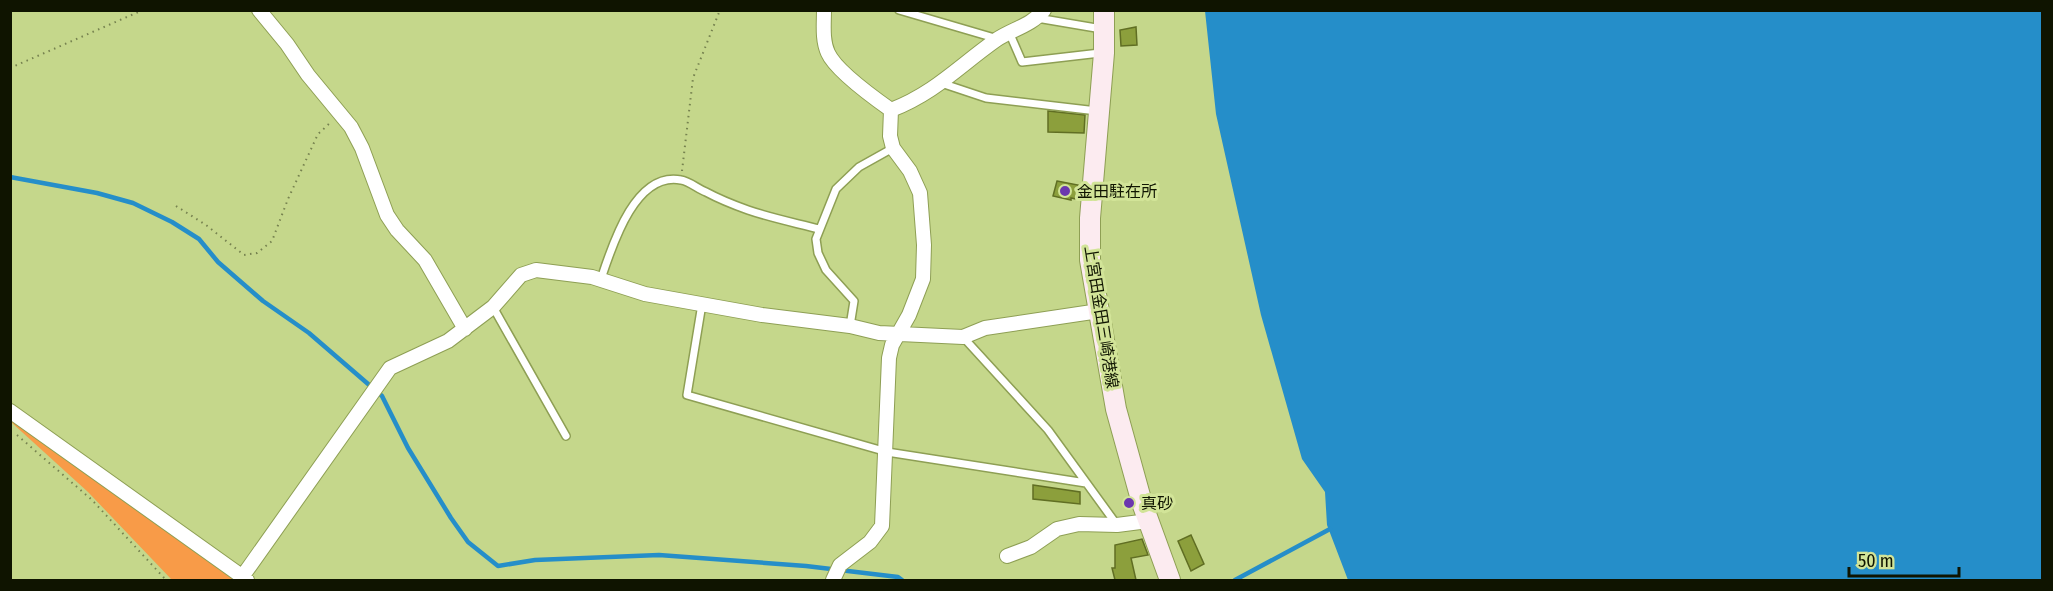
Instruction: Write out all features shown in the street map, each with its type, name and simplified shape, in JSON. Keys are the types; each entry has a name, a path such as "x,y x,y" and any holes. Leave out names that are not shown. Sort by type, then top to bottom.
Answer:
{"main road":[{"name":"上宮田金田三崎港線","path":"1104,20 1104,53 1089,218 1090,260 1116,409 1148,521 1170,580"}],"street":[{"path":"259,10 351,127 362,148 387,215 397,230 425,260 465,329"},
{"path":"824,10 825,42 831,58 869,95 891,110"},
{"path":"891,110 914,101 1003,36 1027,25 1041,14"},
{"path":"833,580 840,565 870,542 882,526 889,358 892,345 917,297 923,279 924,245 920,193 910,171 893,148 890,136 891,110"},
{"path":"10,411 244,578 390,368 448,341 492,307 521,275 536,270 601,279 645,294 762,315 850,326 879,333 963,337 985,328 1099,311"},
{"path":"1008,556 1031,547 1057,529 1079,524 1117,525 1148,521"}],"lane":[{"path":"899,10 1003,36 1022,62 1104,53"},
{"path":"1041,14 1104,20"},
{"path":"941,83 986,98 1098,111"},
{"path":"850,326 854,301 826,270 818,253 816,239 837,189 859,167 893,148"},
{"path":"601,279 614,241 637,199 647,188 665,180 681,180 706,193 749,210 819,229"},
{"path":"702,303 687,395 886,452 1086,483"},
{"path":"492,307 566,436"},
{"path":"963,337 1048,430 1117,525"}],"path":[{"path":"10,68 143,10"},
{"path":"681,180 693,78 720,10"},
{"path":"176,206 206,225 244,255 257,253 272,241 288,199 318,134 339,113"},
{"path":"10,429 92,500 166,580"}],"shaded area":[{"path":"11,418 236,580 172,580 88,492 11,422"}],"water":[{"path":"1205,11 2042,11 2042,580 1348,580 1327,525 1325,492 1302,459 1261,315 1216,114"}],"building":[{"path":"1136,27 1137,45 1121,46 1120,30"},
{"path":"1048,111 1085,115 1084,133 1048,132"},
{"name":"金田駐在所","path":"1057,181 1078,185 1076,199 1053,196"},
{"path":"1033,485 1080,492 1080,504 1033,499"},
{"path":"1191,535 1204,564 1191,571 1178,541"},
{"path":"1142,539 1148,555 1131,558 1136,580 1115,580 1112,568 1115,568 1115,545"}],"waterway":[{"path":"10,177 97,193 133,203 172,222 199,239 218,262 263,301 309,333 382,396 408,448 451,518 468,542 498,566 535,560 659,555 806,566 898,577 902,580"},
{"path":"1235,580 1330,529"}],"place":[{"name":"金田駐在所","path":"1065,191"},
{"name":"真砂","path":"1129,503"}]}
